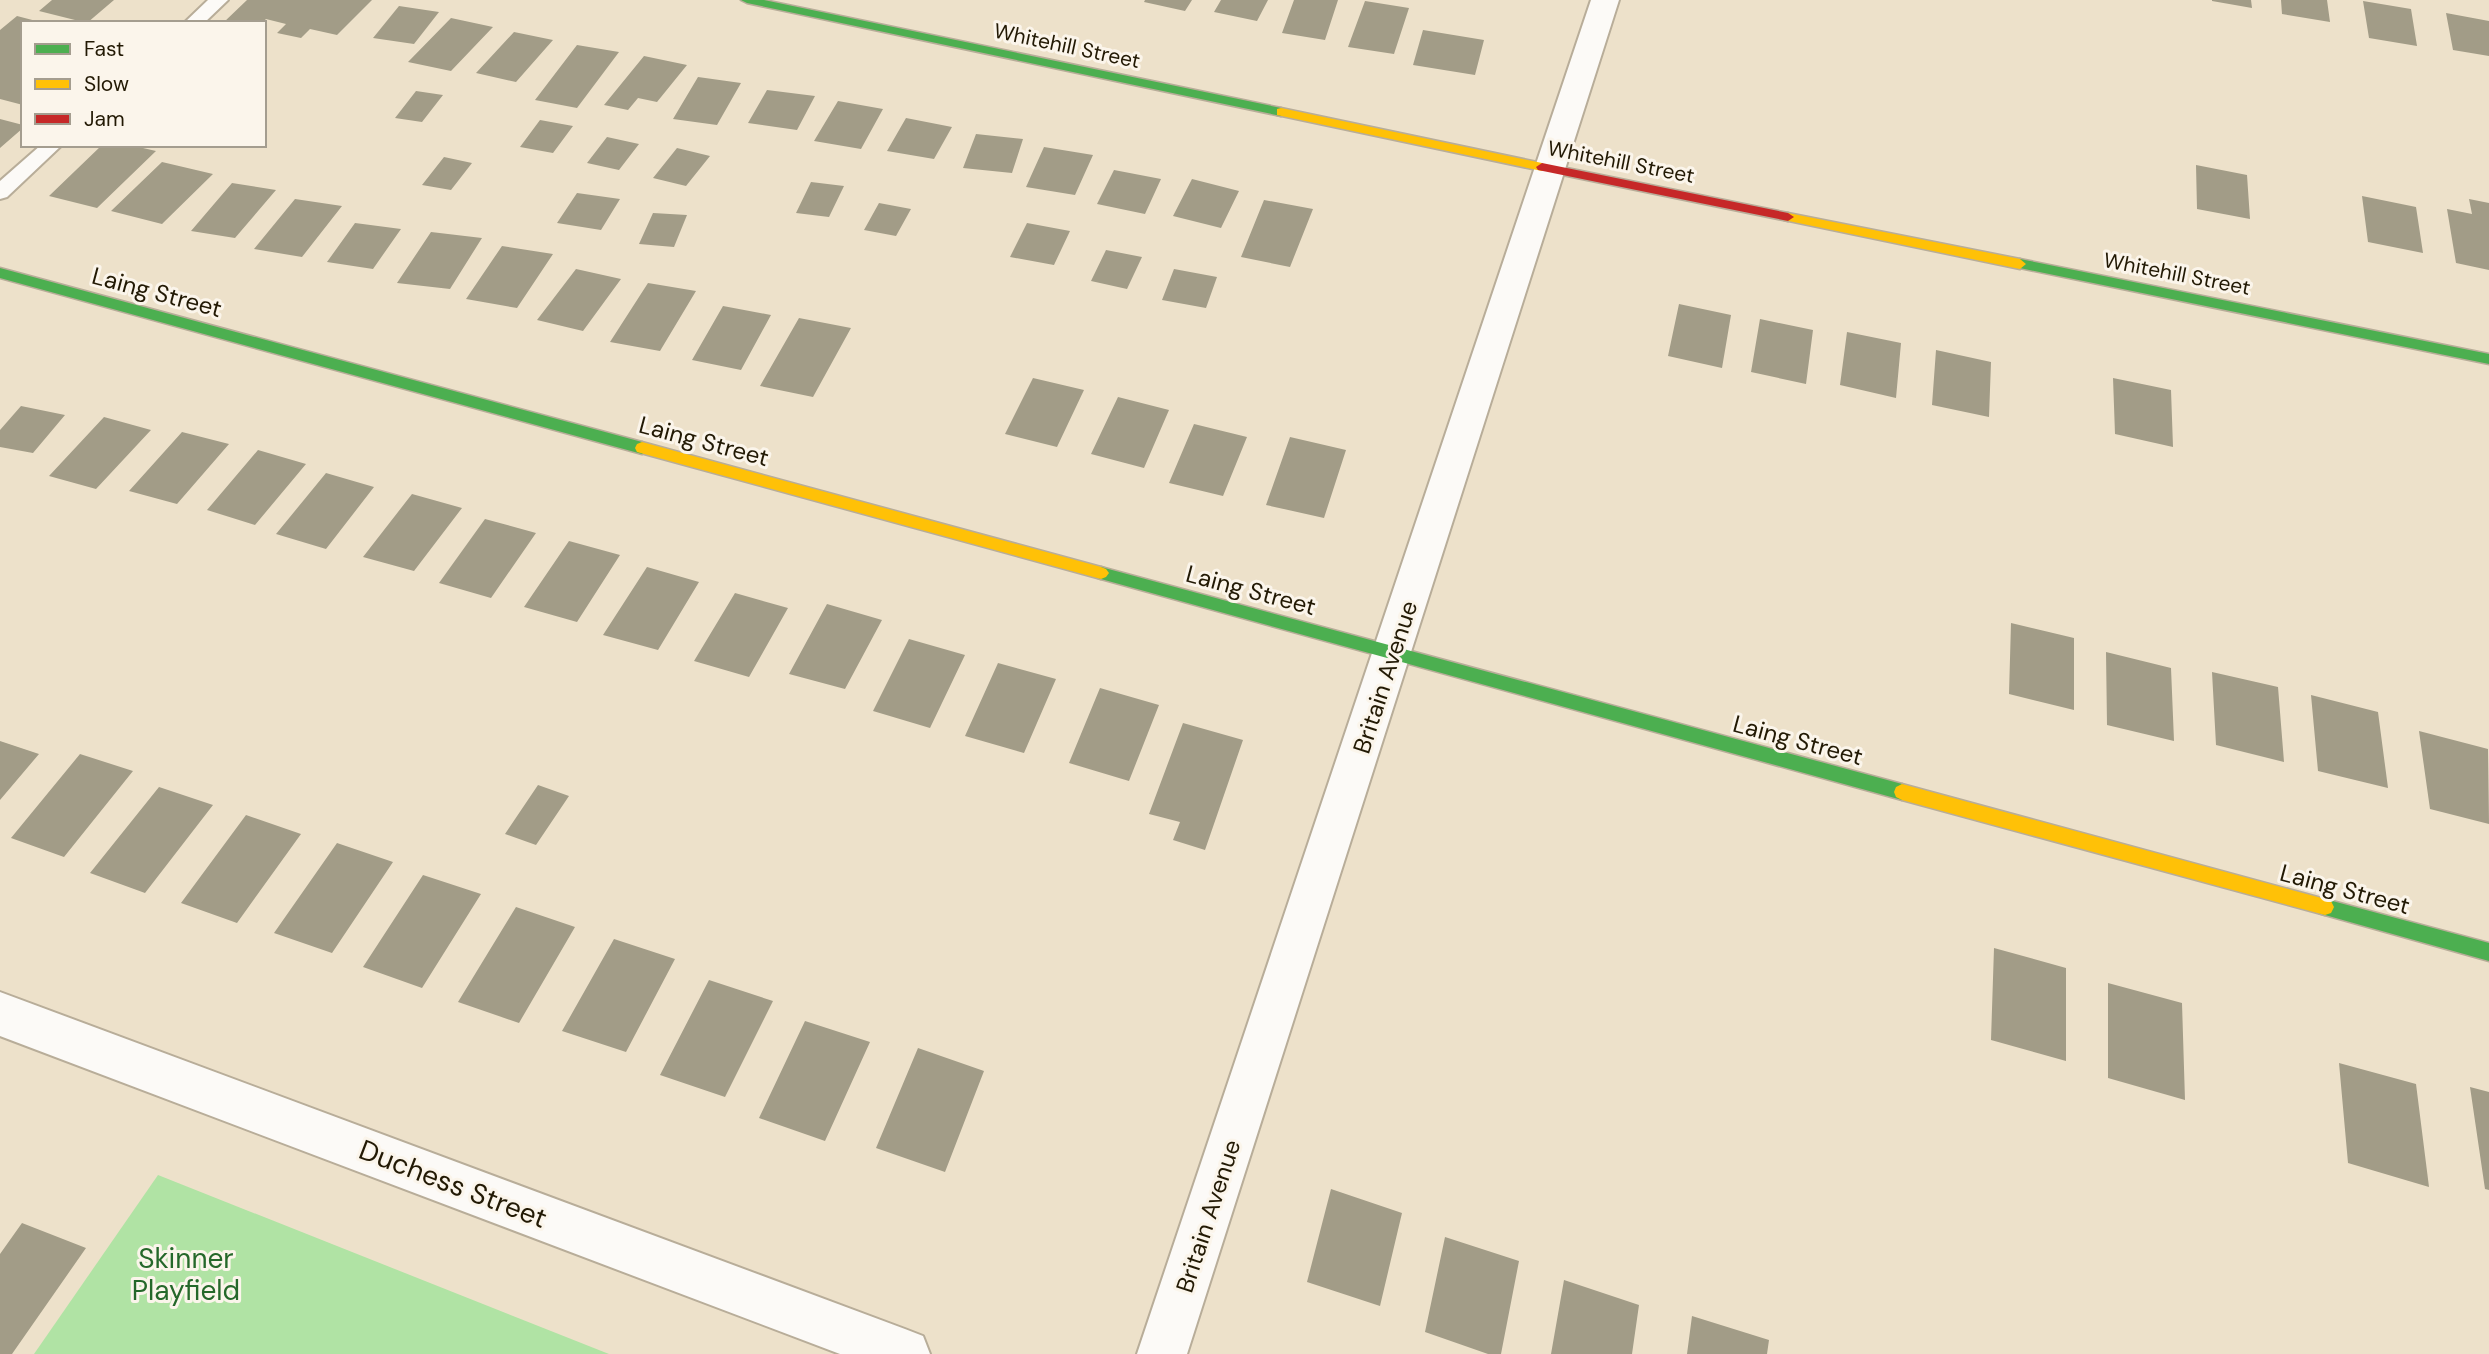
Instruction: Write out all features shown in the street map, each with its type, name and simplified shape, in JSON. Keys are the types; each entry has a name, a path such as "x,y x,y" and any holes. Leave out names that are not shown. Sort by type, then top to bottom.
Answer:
{"street":[{"name":"Whitehill Street","path":"747,0 1550,169 2489,359"},
{"name":"Britain Avenue","path":"1162,1354 1605,0"},
{"name":"Laing Street","path":"0,273 2489,953"},
{"name":"Duchess Street","path":"0,1014 905,1354"}],"lane":[{"path":"195,21 219,0"},
{"path":"0,192 51,147"}],"green space":[{"name":"Skinner Playfield","path":"158,1175 609,1354 34,1354"}],"building":[{"path":"52,0 114,0 89,21 39,11"},
{"path":"247,0 372,0 337,35 310,29 301,38 277,33 286,24 266,19 225,21"},
{"path":"1192,0 1185,11 1144,2"},
{"path":"1221,0 1268,0 1257,21 1214,12"},
{"path":"1294,0 1338,0 1325,40 1282,33"},
{"path":"2251,0 2252,8 2212,1"},
{"path":"2281,0 2327,0 2330,22 2282,14"},
{"path":"1365,1 1409,8 1394,54 1348,47"},
{"path":"2363,1 2411,9 2417,46 2369,38"},
{"path":"399,6 439,12 414,44 373,38"},
{"path":"2446,13 2489,21 2489,56 2453,50"},
{"path":"17,16 36,21 21,21 21,104 0,99 0,30"},
{"path":"451,18 493,27 451,71 408,62"},
{"path":"1423,30 1484,40 1475,75 1413,65"},
{"path":"514,32 553,40 516,82 476,73"},
{"path":"577,45 619,52 577,108 535,100"},
{"path":"644,56 687,65 657,102 638,98 628,110 604,105"},
{"path":"698,77 741,83 717,125 673,119"},
{"path":"767,90 815,96 797,130 748,123"},
{"path":"416,91 443,95 422,122 395,118"},
{"path":"838,101 883,109 861,149 814,141"},
{"path":"906,118 952,127 934,159 887,151"},
{"path":"0,119 21,124 21,130 0,148"},
{"path":"540,120 573,126 553,153 520,147"},
{"path":"976,134 1023,139 1012,173 963,168"},
{"path":"607,137 639,144 619,170 587,163"},
{"path":"100,147 139,147 156,151 97,208 49,196"},
{"path":"1044,147 1093,155 1075,195 1026,187"},
{"path":"677,148 710,156 686,186 653,178"},
{"path":"444,157 472,163 451,190 422,185"},
{"path":"162,162 213,174 162,224 111,211"},
{"path":"2196,165 2247,175 2250,219 2197,209"},
{"path":"1114,170 1161,179 1145,214 1097,204"},
{"path":"1192,179 1239,191 1221,228 1173,216"},
{"path":"811,182 844,186 829,217 796,213"},
{"path":"232,183 276,190 235,238 191,231"},
{"path":"577,193 620,199 601,230 557,223"},
{"path":"2362,196 2416,207 2423,253 2368,242"},
{"path":"295,199 342,206 302,257 254,249"},
{"path":"2469,199 2489,203 2489,270 2456,263 2447,209 2472,214"},
{"path":"1264,200 1313,209 1290,267 1241,257"},
{"path":"879,203 911,209 896,236 864,230"},
{"path":"653,213 687,215 674,247 639,244"},
{"path":"355,223 401,229 373,269 327,262"},
{"path":"1027,223 1070,231 1054,265 1010,257"},
{"path":"431,232 482,238 450,289 397,283"},
{"path":"502,246 553,254 517,308 466,299"},
{"path":"1106,250 1142,257 1127,289 1091,281"},
{"path":"576,269 621,279 583,331 537,320"},
{"path":"1174,269 1217,277 1206,308 1162,300"},
{"path":"648,283 696,291 660,351 610,342"},
{"path":"1679,304 1731,315 1722,368 1668,356"},
{"path":"723,306 771,315 741,370 692,360"},
{"path":"799,318 851,328 813,397 760,386"},
{"path":"1760,319 1813,330 1806,384 1751,372"},
{"path":"1847,332 1901,343 1896,398 1840,385"},
{"path":"1936,350 1991,362 1989,417 1932,405"},
{"path":"1033,378 1084,390 1057,447 1005,434"},
{"path":"2113,378 2171,390 2173,447 2115,434"},
{"path":"1118,397 1169,410 1144,468 1091,454"},
{"path":"21,406 65,415 33,453 0,447 0,430"},
{"path":"104,417 151,430 96,489 49,476"},
{"path":"1194,424 1247,437 1223,496 1169,483"},
{"path":"182,432 229,444 177,504 129,491"},
{"path":"1290,437 1346,450 1324,518 1266,505"},
{"path":"258,450 306,464 255,525 207,510"},
{"path":"326,473 374,487 326,549 276,534"},
{"path":"412,494 462,508 414,571 363,557"},
{"path":"485,519 536,533 491,598 439,583"},
{"path":"569,541 620,555 577,622 524,607"},
{"path":"647,567 699,582 658,650 603,635"},
{"path":"735,593 788,608 749,677 694,661"},
{"path":"827,604 882,620 845,689 789,674"},
{"path":"2011,623 2074,638 2074,710 2009,694"},
{"path":"909,639 965,655 930,728 873,711"},
{"path":"2106,652 2171,668 2174,741 2107,725"},
{"path":"998,663 1056,679 1024,753 965,736"},
{"path":"2212,672 2278,687 2284,762 2216,745"},
{"path":"1100,688 1159,705 1129,781 1069,763"},
{"path":"2311,695 2378,712 2388,788 2318,771"},
{"path":"1183,723 1243,740 1205,850 1173,840 1180,822 1149,814"},
{"path":"2419,731 2488,749 2489,824 2430,809"},
{"path":"0,741 39,754 0,800"},
{"path":"80,754 133,771 64,857 11,838"},
{"path":"538,785 569,796 536,845 505,834"},
{"path":"159,787 213,805 145,893 90,873"},
{"path":"246,815 301,834 237,923 181,903"},
{"path":"337,843 393,862 332,953 274,933"},
{"path":"423,875 481,894 422,988 363,967"},
{"path":"516,907 575,927 519,1023 458,1002"},
{"path":"614,939 675,959 626,1052 562,1031"},
{"path":"1994,948 2066,968 2066,1061 1991,1040"},
{"path":"709,980 773,1001 725,1097 660,1075"},
{"path":"2108,983 2182,1003 2185,1100 2108,1078"},
{"path":"805,1021 870,1042 825,1141 759,1118"},
{"path":"918,1048 984,1071 945,1172 876,1148"},
{"path":"2339,1063 2416,1084 2429,1187 2348,1163"},
{"path":"2470,1087 2489,1092 2489,1190 2485,1189"},
{"path":"1331,1189 1402,1213 1380,1306 1307,1282"},
{"path":"22,1223 86,1248 12,1354 0,1354 0,1254"},
{"path":"1445,1237 1519,1261 1501,1354 1488,1354 1425,1332"},
{"path":"1564,1280 1639,1305 1632,1354 1551,1354"},
{"path":"1692,1316 1769,1340 1767,1354 1687,1354"}],"traffic: fast":[{"path":"747,0 1281,112"},
{"path":"2020,264 2489,359"},
{"path":"0,273 642,448"},
{"path":"1101,573 1902,792"},
{"path":"2325,907 2489,952"}],"traffic: slow":[{"path":"1281,112 1542,167"},
{"path":"1788,217 2020,264"},
{"path":"642,448 1101,573"},
{"path":"1902,792 2325,907"}],"traffic: jam":[{"path":"1542,167 1788,217"}]}
